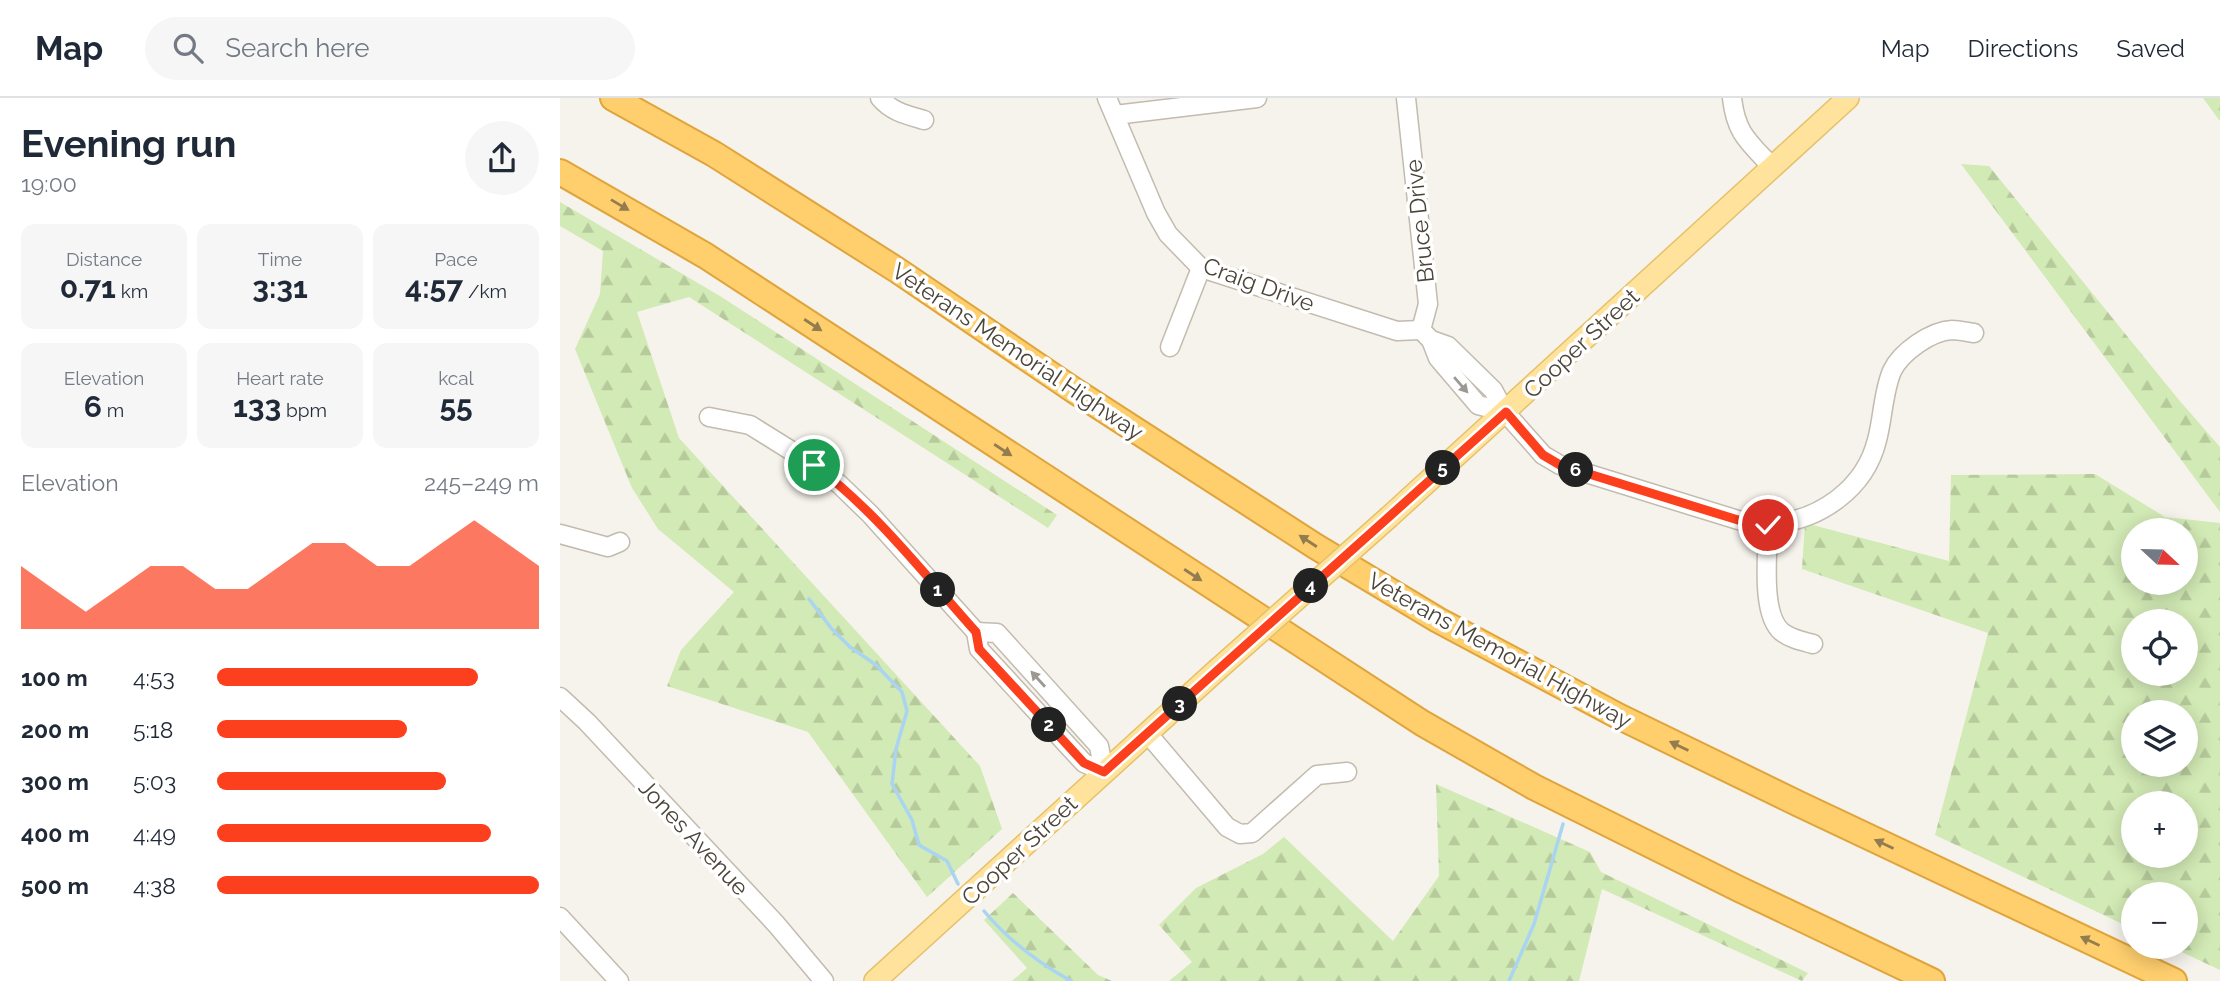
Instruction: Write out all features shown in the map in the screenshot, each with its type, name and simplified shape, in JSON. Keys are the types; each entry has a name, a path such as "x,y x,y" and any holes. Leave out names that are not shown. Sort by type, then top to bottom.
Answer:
{"highway":[{"name":"Veterans Memorial Highway","path":"613,98 715,153 897,270 1075,391 1315,546 1438,620 1630,722 2174,981"},
{"path":"560,172 729,271 1423,723 1534,787 1932,981"}],"main road":[{"name":"Cooper Street","path":"875,981 1506,412 1848,98"}],"street":[{"path":"880,98 888,107 924,120"},
{"path":"1111,106 1257,98"},
{"name":"Bruce Drive","path":"1406,98 1428,304 1426,335"},
{"path":"1732,98 1735,119 1743,136 1772,167"},
{"name":"Craig Drive","path":"1111,106 1156,213 1168,233 1201,268 1397,331 1426,335"},
{"path":"1170,347 1201,268"},
{"path":"1426,335 1438,358 1478,405 1506,412 1543,455 1560,465 1738,520 1768,525 1812,515 1843,495 1857,480 1870,460 1877,441 1892,371 1911,348 1951,330 1974,333"},
{"path":"709,417 750,425 839,484 976,632 997,633 1099,746 1104,772"},
{"path":"1768,525 1768,598 1771,616 1780,631 1795,640 1813,644"},
{"path":"560,534 608,547 620,542"},
{"name":"Jones Avenue","path":"560,697 587,722 758,905 824,981"},
{"path":"1147,734 1227,827 1240,834 1252,833 1263,825 1317,775 1347,772"},
{"path":"560,917 619,981"}],"green space":[{"path":"2203,98 2220,98 2220,120 2219,120"},
{"path":"1961,164 1989,166 2220,447 2220,512"},
{"path":"560,202 720,296 1057,515 1048,528 689,297 637,312 679,438 980,766 1002,829 927,897 808,732 667,686 681,650 734,592 658,529 632,488 575,349 600,294 603,251 560,226"},
{"path":"2095,474 2165,517 2174,518 2121,518 2121,595 2198,595 2198,521 2220,523 2220,970 2197,959 2198,882 2121,882 2121,923 1935,835 1988,633 1802,569 1805,523 1949,561 1951,475"},
{"path":"1436,784 1590,852 1601,872 1808,973 1802,981 1602,889 1579,981 1169,981 1192,962 1159,925 1196,888 1263,854 1284,837 1393,941 1439,876"},
{"path":"1013,893 1098,975 1112,981 1012,981 1027,968 984,920"}],"waterway":[{"path":"809,599 831,628 850,647 876,665 902,692 907,711 896,749 892,784 912,820 919,845 947,861 958,884"},
{"path":"1509,981 1534,924 1563,824"},
{"path":"984,911 1024,950 1071,981"}],"route":[{"path":"814,465 839,484 870,514 976,632 979,649 1084,763 1104,772 1506,412 1543,455 1560,465 1738,520 1768,525"}]}
